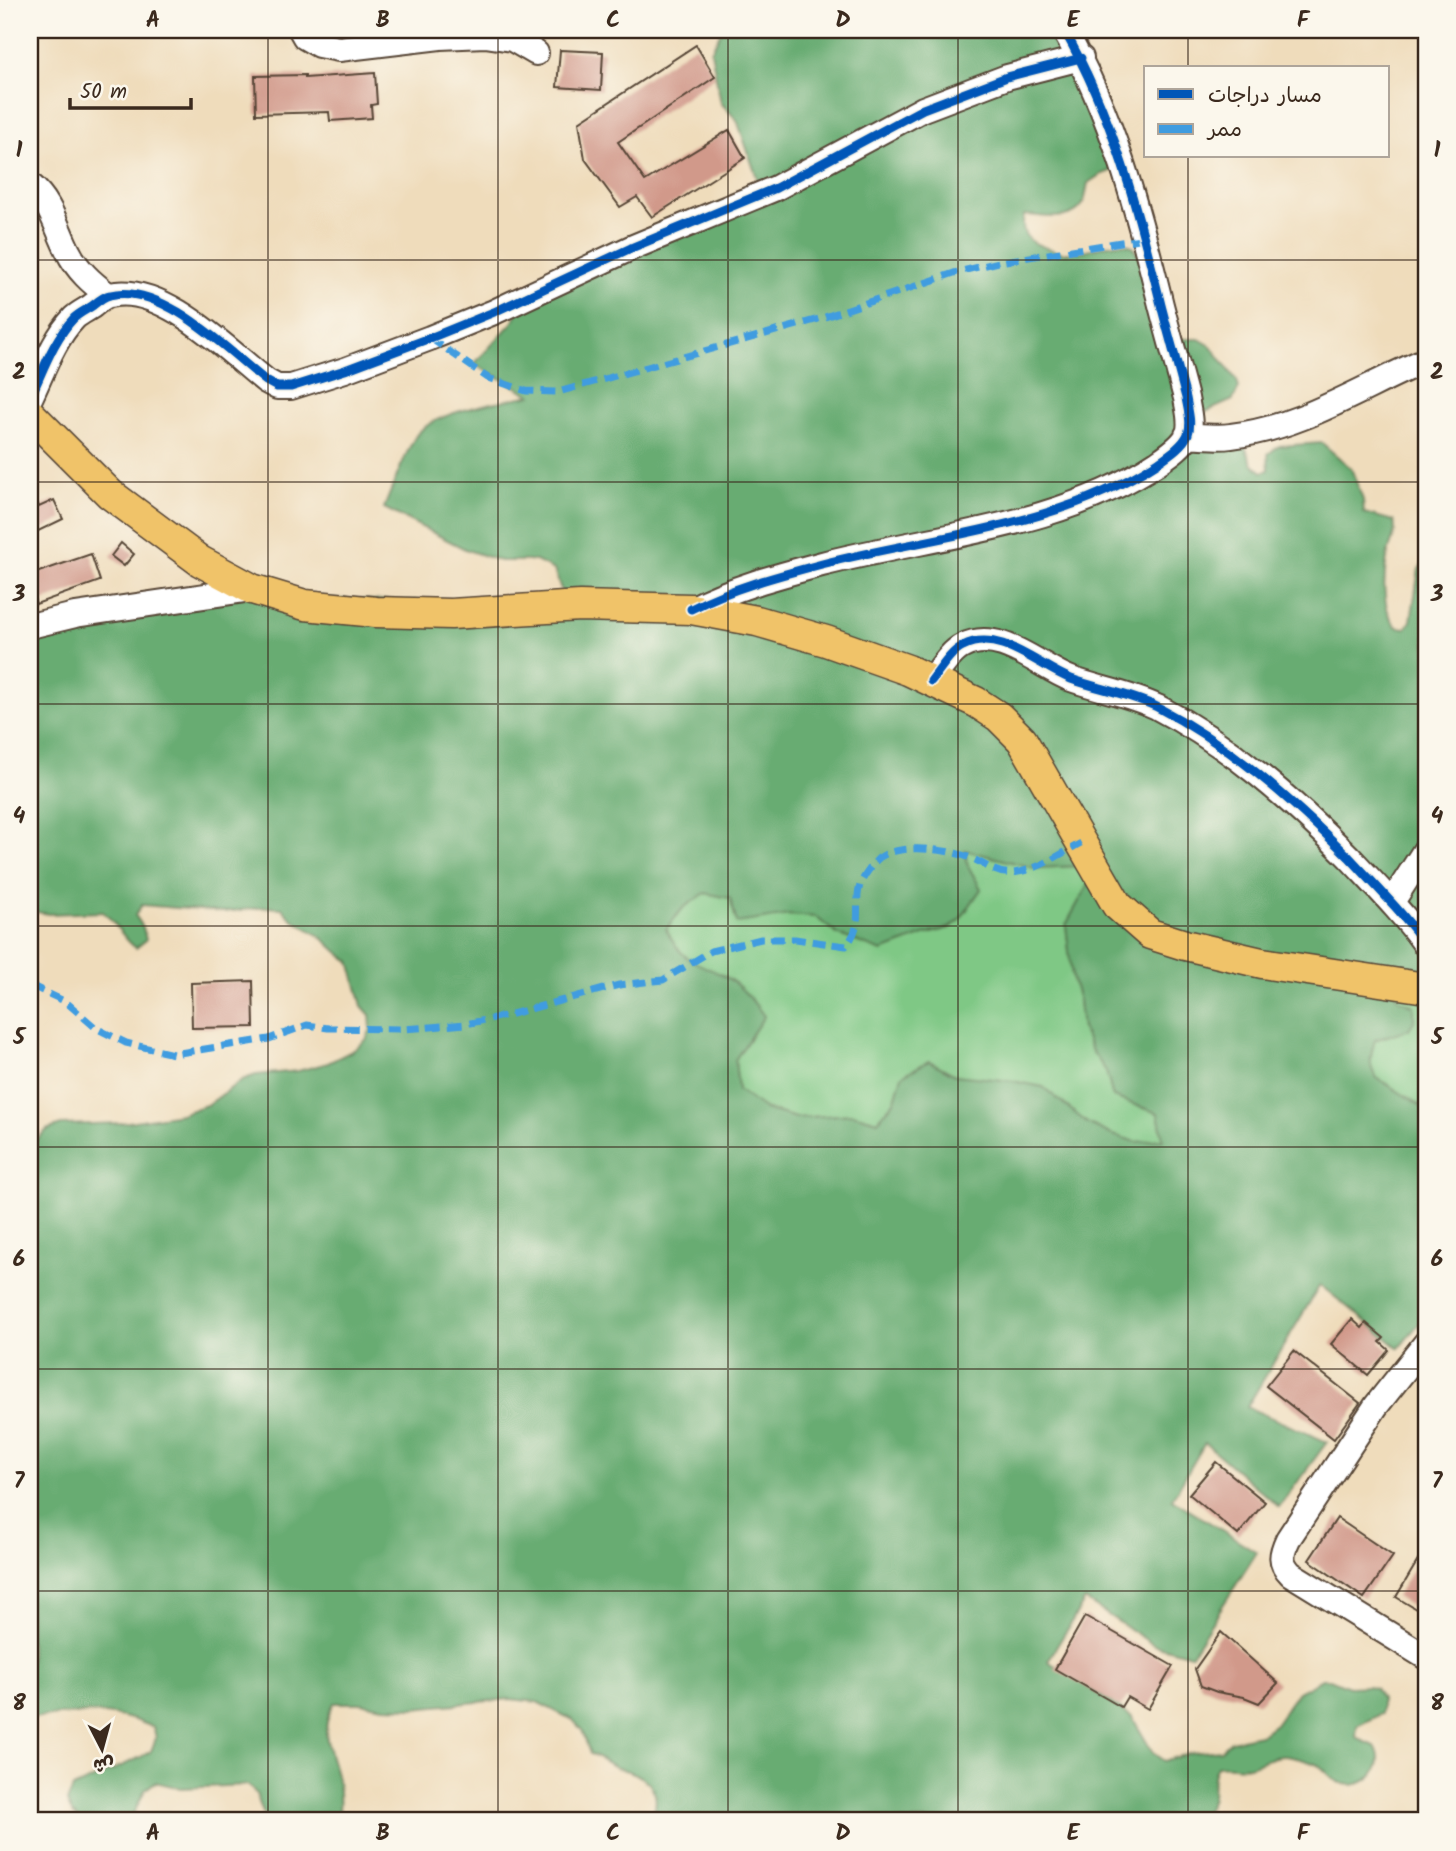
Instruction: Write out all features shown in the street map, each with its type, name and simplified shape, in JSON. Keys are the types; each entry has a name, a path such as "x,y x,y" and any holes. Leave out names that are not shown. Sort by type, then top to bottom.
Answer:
{"main road":[{"path":"30,414 110,494 200,561 252,589 305,605 376,612 452,614 580,606 691,609 757,621 908,670 976,702 999,717 1022,740 1117,905 1150,933 1237,958 1426,988"}],"street":[{"path":"301,30 305,37 319,45 339,49 440,37 485,35 512,39 536,53"},
{"path":"691,609 732,591 813,566 1002,524 1073,504 1135,477 1163,459 1187,435 1190,418 1186,398 1139,214 1121,159 1081,58 1064,30"},
{"path":"30,398 55,343 75,317 108,295 148,297 163,304 186,317 266,380 277,387 291,387 345,370 494,312 631,248 776,188 923,108 1007,78 1081,58"},
{"path":"30,185 50,209 68,252 83,275 108,295"},
{"path":"1187,435 1229,437 1294,421 1426,360"},
{"path":"30,626 75,615 252,589"},
{"path":"931,681 964,645 985,641 1010,647 1069,678 1154,706 1214,739 1301,808 1392,902 1426,945"},
{"path":"1392,902 1426,849"},
{"path":"1426,1343 1376,1406 1281,1553 1285,1567 1291,1574 1426,1657"}],"green space":[{"path":"722,30 1054,30 1119,168 1088,183 1083,204 1073,213 1060,217 1024,215 1023,230 1027,237 1034,243 1065,253 1119,244 1134,247 1178,339 1199,339 1211,346 1237,381 1239,388 1233,400 1206,412 1192,408 1182,418 1241,437 1252,463 1262,472 1269,470 1268,454 1279,446 1322,443 1351,468 1363,500 1364,513 1394,521 1394,534 1384,581 1388,612 1397,627 1406,628 1411,621 1419,569 1426,560 1426,979 1391,987 1399,999 1414,1006 1414,1021 1409,1029 1375,1040 1371,1060 1377,1078 1426,1109 1426,1315 1399,1348 1320,1285 1247,1407 1327,1442 1279,1507 1205,1443 1172,1499 1257,1552 1191,1655 1154,1645 1085,1600 1048,1661 1132,1717 1153,1753 1164,1761 1191,1753 1221,1750 1231,1741 1260,1735 1275,1724 1298,1692 1322,1679 1330,1679 1349,1687 1375,1688 1381,1699 1381,1714 1357,1726 1356,1738 1375,1746 1379,1763 1376,1771 1363,1782 1347,1785 1336,1781 1318,1765 1285,1756 1249,1766 1217,1766 1212,1799 1204,1813 1195,1821 651,1821 656,1801 649,1784 636,1774 590,1754 582,1730 573,1720 537,1702 510,1699 414,1708 334,1703 326,1734 339,1788 338,1821 266,1821 256,1794 248,1785 181,1788 155,1782 145,1790 130,1821 81,1821 72,1813 67,1802 73,1788 151,1751 156,1738 153,1727 121,1716 78,1713 30,1718 30,1152 37,1139 47,1130 61,1125 121,1123 181,1114 209,1104 242,1080 256,1075 298,1071 328,1063 354,1050 366,1040 371,1029 370,1015 362,1006 350,961 282,908 224,912 142,905 135,915 143,927 146,940 136,948 103,912 49,914 30,911 30,636 239,596 567,606 554,570 536,561 500,561 467,550 384,508 409,447 418,433 428,425 471,408 531,395 474,364 512,323 537,281 760,187 737,120 721,103 711,51","holes":["965,850 1035,868 1079,866 1094,874 1066,925 1082,1028 1092,1051 1106,1071 1113,1097 1158,1113 1163,1139 1137,1142 1112,1135 1087,1123 1043,1087 955,1075 929,1061 902,1076 895,1100 878,1121 853,1114 796,1118 764,1109 738,1090 735,1060 764,1016 736,984 684,955 666,929 683,908 705,893 730,898 737,923 789,915 816,917 837,934 882,951 949,928 959,921 981,889 968,866"]},
{"path":"965,850 1035,868 1079,866 1094,874 1066,925 1082,1028 1092,1051 1106,1071 1113,1097 1158,1113 1163,1139 1137,1142 1112,1135 1087,1123 1043,1087 955,1075 929,1061 902,1076 895,1100 878,1121 853,1114 796,1118 764,1109 738,1090 735,1060 764,1016 726,977 698,966 678,951 666,928 683,908 705,893 730,898 737,923 789,915 816,917 837,934 882,951 949,928 959,921 981,889 968,866"},
{"path":"1426,979 1426,1109 1377,1078 1371,1060 1374,1040 1402,1032 1399,1000 1391,987"}],"building":[{"path":"696,45 715,77 618,142 645,181 729,130 745,158 652,217 637,197 620,207 585,159 579,122"},
{"path":"560,50 603,52 601,90 557,87"},
{"path":"375,73 377,104 371,105 372,118 330,121 329,112 256,114 255,76 305,75 305,78"},
{"path":"30,489 39,507 54,500 63,519 30,535"},
{"path":"121,543 134,554 124,566 111,556"},
{"path":"91,554 100,581 36,604 30,586 30,575"},
{"path":"253,981 254,1027 192,1028 191,983"},
{"path":"1352,1319 1362,1328 1366,1323 1384,1338 1380,1342 1389,1350 1368,1375 1331,1344"},
{"path":"1294,1351 1360,1403 1334,1439 1266,1386"},
{"path":"1216,1462 1265,1502 1238,1535 1189,1494"},
{"path":"1337,1518 1393,1556 1364,1598 1309,1560"},
{"path":"1426,1547 1426,1615 1396,1597"},
{"path":"1085,1616 1173,1666 1148,1709 1127,1697 1121,1707 1055,1669"},
{"path":"1221,1632 1278,1683 1259,1703 1201,1686 1195,1669"}],"marked path":[{"path":"430,338 488,378 526,391 558,392 819,319 954,273 999,262 1146,238"},
{"path":"30,985 66,1002 96,1028 126,1043 173,1054 269,1039 307,1025 328,1028 405,1029 466,1024 619,985 663,980 711,951 761,939 795,939 846,946 857,923 861,882 875,862 894,851 922,849 951,852 997,871 1013,873 1040,865 1081,843"}],"cycle path":[{"path":"691,609 788,573 994,527 1079,502 1119,485 1157,463 1186,438 1190,425 1186,398 1133,199 1097,96 1064,30"},
{"path":"30,398 60,336 74,318 108,296 130,294 151,299 172,309 214,337 266,381 277,387 291,387 345,370 494,312 631,248 776,188 923,109 1007,77 1081,58"},
{"path":"931,681 958,649 977,641 991,641 1019,651 1071,679 1157,707 1235,756 1305,814 1399,911 1426,945"}]}
